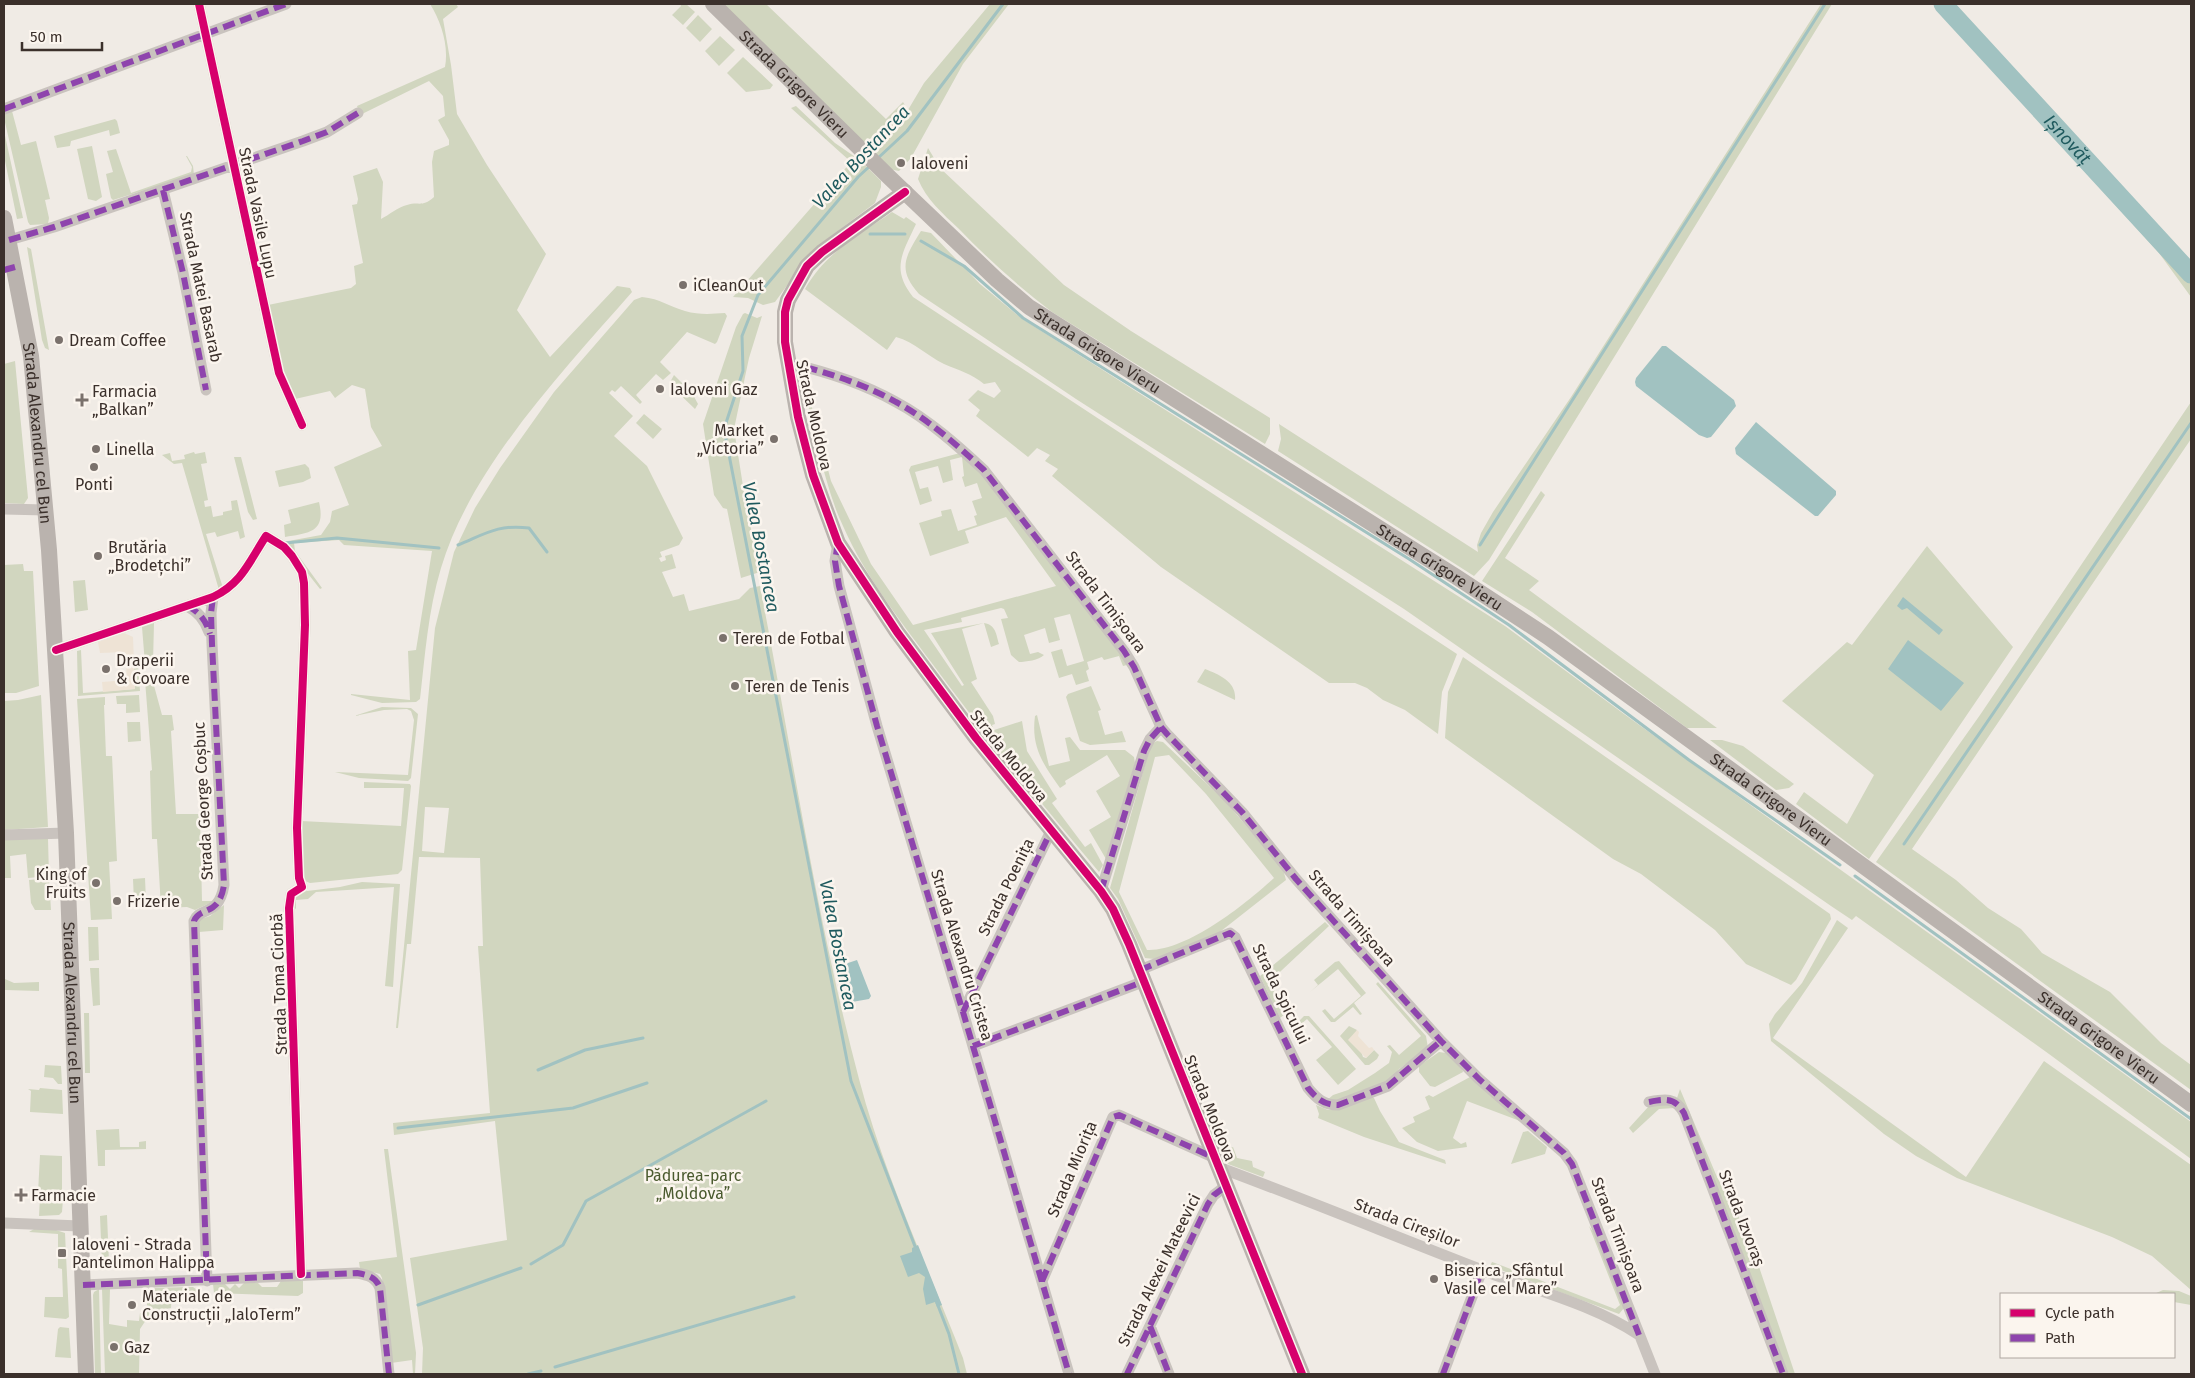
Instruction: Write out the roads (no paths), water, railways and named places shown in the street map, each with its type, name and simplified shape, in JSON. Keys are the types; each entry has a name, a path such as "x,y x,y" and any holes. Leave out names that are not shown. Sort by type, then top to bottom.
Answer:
{"main road":[{"name":"Strada Grigore Vieru","path":"713,4 890,178 997,280 1029,307 1455,576 1548,637 2191,1104"},
{"name":"Strada Moldova","path":"905,192 822,252 807,266 795,285 785,312 785,342 788,363 798,417 813,475 838,543 897,632 976,738 1101,891 1122,927 1143,975 1302,1374"},
{"name":"Strada Alexandru cel Bun","path":"4,218 9,240 9,268 31,356 46,510 56,650 66,833 86,1374"}],"street":[{"name":"Strada Vasile Lupu","path":"199,4 279,373 302,425"},
{"path":"4,109 286,4"},
{"path":"9,240 54,227 163,190 327,132 358,113"},
{"name":"Strada Matei Basarab","path":"163,190 183,273 206,390"},
{"name":"Strada Timișoara","path":"788,363 855,384 899,403 954,443 984,470 1124,651 1134,667 1161,727 1242,812 1296,879 1441,1041 1479,1079 1564,1153 1572,1164 1655,1374"},
{"path":"4,509 46,510"},
{"name":"Strada Toma Ciorbă","path":"213,597 228,590 237,582 266,536 284,547 302,572 305,626 297,828 299,878 302,887 291,894 289,908 301,1274"},
{"name":"Strada Alexandru Cristea","path":"838,543 835,561 840,586 877,726 963,1012 1068,1374"},
{"path":"56,650 213,597"},
{"name":"Strada George Coșbuc","path":"207,1281 194,921 196,917 220,902 224,885 212,644 211,613 213,597"},
{"path":"187,606 194,609 203,618 212,644"},
{"path":"1101,891 1144,752 1150,739 1161,727"},
{"name":"Strada Poenița","path":"963,1012 1051,831"},
{"path":"4,835 66,833"},
{"name":"Strada Spicului","path":"1143,975 1230,933 1235,937 1308,1088 1323,1103 1338,1105 1388,1086 1441,1041"},
{"path":"973,1046 1143,975"},
{"name":"Strada Izvoraș","path":"1648,1102 1670,1099 1679,1105 1684,1113 1783,1374"},
{"name":"Strada Miorița","path":"1042,1281 1112,1117 1119,1115 1216,1162"},
{"name":"Strada Cireșilor","path":"1216,1162 1482,1270 1596,1312 1623,1324 1639,1335"},
{"name":"Strada Alexei Mateevici","path":"1127,1374 1208,1204 1214,1195 1226,1186"},
{"path":"4,1223 80,1226"},
{"path":"1442,1374 1482,1270"},
{"path":"83,1285 357,1273 377,1280 380,1288 389,1374"},
{"path":"1150,1326 1169,1374"}],"water":[{"path":"1662,346 1666,346 1734,400 1736,406 1711,437 1707,438 1699,435 1636,386 1636,378"},
{"path":"1756,422 1836,491 1836,495 1818,516 1815,516 1736,454 1735,448"},
{"path":"1903,597 1943,630 1939,635 1907,608 1902,610 1897,606"},
{"path":"1908,640 1964,683 1941,711 1888,669"},
{"path":"857,960 871,996 869,999 852,1002 849,997 842,965"},
{"path":"918,1245 942,1305 937,1307 935,1302 926,1305 923,1289 925,1277 919,1273 908,1277 900,1256 912,1252 912,1248"}],"waterway":[{"name":"Valea Bostancea","path":"877,159 907,131 1003,4"},
{"path":"1480,545 1825,4"},
{"name":"Ișnovăț","path":"1943,4 2191,274"},
{"name":"Valea Bostancea","path":"871,165 858,177 758,295 742,336 743,371 724,429 851,1081 916,1249"},
{"path":"870,234 905,234"},
{"path":"921,241 964,266 1023,318 1409,559 1509,625 1689,760 1840,865"},
{"path":"1904,844 2191,423"},
{"path":"458,545 492,531 518,527 529,528 547,552"},
{"path":"285,543 337,538 439,548"},
{"path":"1855,876 2191,1119"},
{"path":"538,1070 585,1050 643,1038"},
{"path":"398,1128 573,1108 647,1083"},
{"path":"531,1264 563,1245 586,1201 766,1101"},
{"path":"418,1305 521,1268"},
{"path":"555,1367 794,1297"},
{"name":"Valea Bostancea","path":"937,1303 949,1334 959,1374"},
{"path":"528,1374 541,1371"}],"place":[{"name":"Ialoveni","path":"901,163"},
{"name":"iCleanOut","path":"683,285"},
{"name":"Dream Coffee","path":"59,340"},
{"name":"Ialoveni Gaz","path":"660,389"},
{"name":"Farmacia „Balkan”","path":"82,400"},
{"name":"Market „Victoria”","path":"774,439"},
{"name":"Linella","path":"96,449"},
{"name":"Ponti","path":"94,467"},
{"name":"Brutăria „Brodețchi”","path":"98,556"},
{"name":"Teren de Fotbal","path":"723,638"},
{"name":"Draperii & Covoare","path":"106,669"},
{"name":"Teren de Tenis","path":"735,686"},
{"name":"King of Fruits","path":"96,883"},
{"name":"Frizerie","path":"117,901"},
{"name":"Farmacie","path":"21,1195"},
{"name":"Ialoveni - Strada Pantelimon Halippa","path":"62,1253"},
{"name":"Biserica „Sfântul Vasile cel Mare”","path":"1434,1279"},
{"name":"Materiale de Construcții „IaloTerm”","path":"132,1305"},
{"name":"Gaz","path":"114,1347"}],"park label":[{"name":"Pădurea-parc „Moldova”","path":"693,1184"}]}
